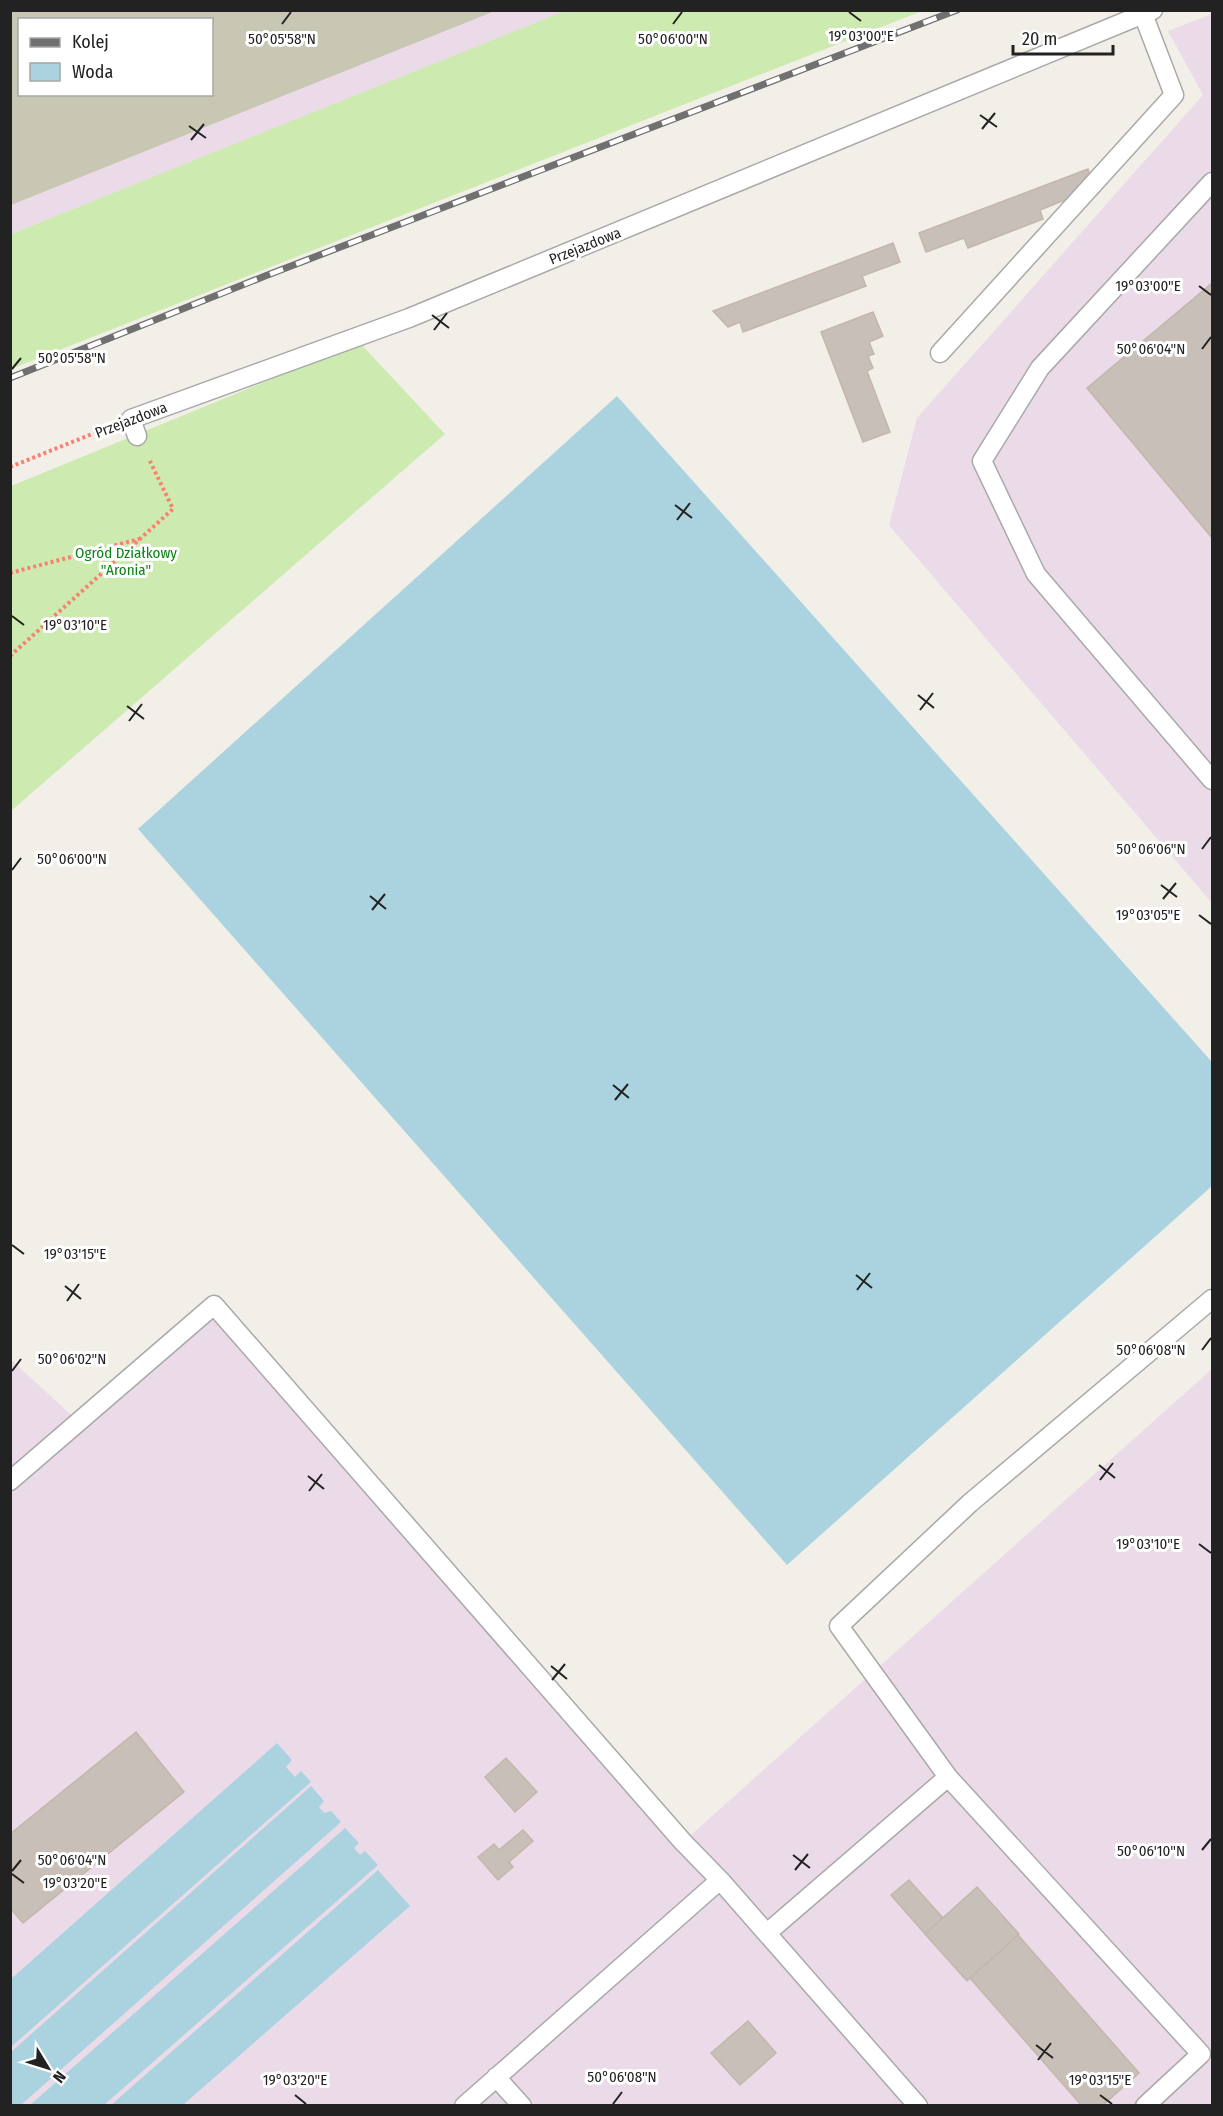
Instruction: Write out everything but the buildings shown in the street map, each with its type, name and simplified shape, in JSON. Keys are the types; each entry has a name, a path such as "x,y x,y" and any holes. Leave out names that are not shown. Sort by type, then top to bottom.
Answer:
{"lane":[{"path":"940,353 1174,95 1148,12"},
{"name":"Przejazdowa","path":"134,427 409,318 1148,12"},
{"path":"1212,182 1040,368 982,461 1036,574 1212,780"},
{"path":"1145,2106 1207,2060 948,1777 839,1626 970,1503 1212,1299"},
{"path":"10,1481 214,1305 683,1842 720,1880 918,2106"},
{"path":"767,1934 948,1777"},
{"path":"464,2106 720,1880"},
{"path":"496,2077 522,2106"}],"path":[{"name":"Przejazdowa","path":"10,467 134,427"},
{"path":"10,656 173,508 134,427"},
{"path":"10,573 140,539"}],"shaded area":[{"path":"11,10 495,11 11,205"},
{"path":"11,11 567,11 11,234"},
{"path":"1212,14 1212,903 889,525 917,418 1203,95 1168,31"},
{"path":"214,1305 683,1842 1212,1369 1212,2105 11,2105 10,1359 79,1422"}],"green space":[{"path":"567,10 922,11 11,369 11,234"},
{"name":"Ogród Działkowy \"Aronia\"","path":"360,343 445,434 11,811 11,486"}],"water":[{"path":"617,396 1212,1062 1212,1186 787,1565 138,829"},
{"path":"277,1743 292,1760 286,1767 295,1777 301,1771 311,1782 11,2047 11,1979"},
{"path":"311,1786 324,1801 319,1807 324,1813 331,1811 341,1822 21,2105 11,2105 11,2052"},
{"path":"345,1828 359,1843 354,1848 360,1855 365,1851 378,1865 104,2105 30,2105"},
{"path":"378,1870 410,1906 183,2105 111,2105"}],"railway":[{"path":"10,378 265,276 957,10"}]}
